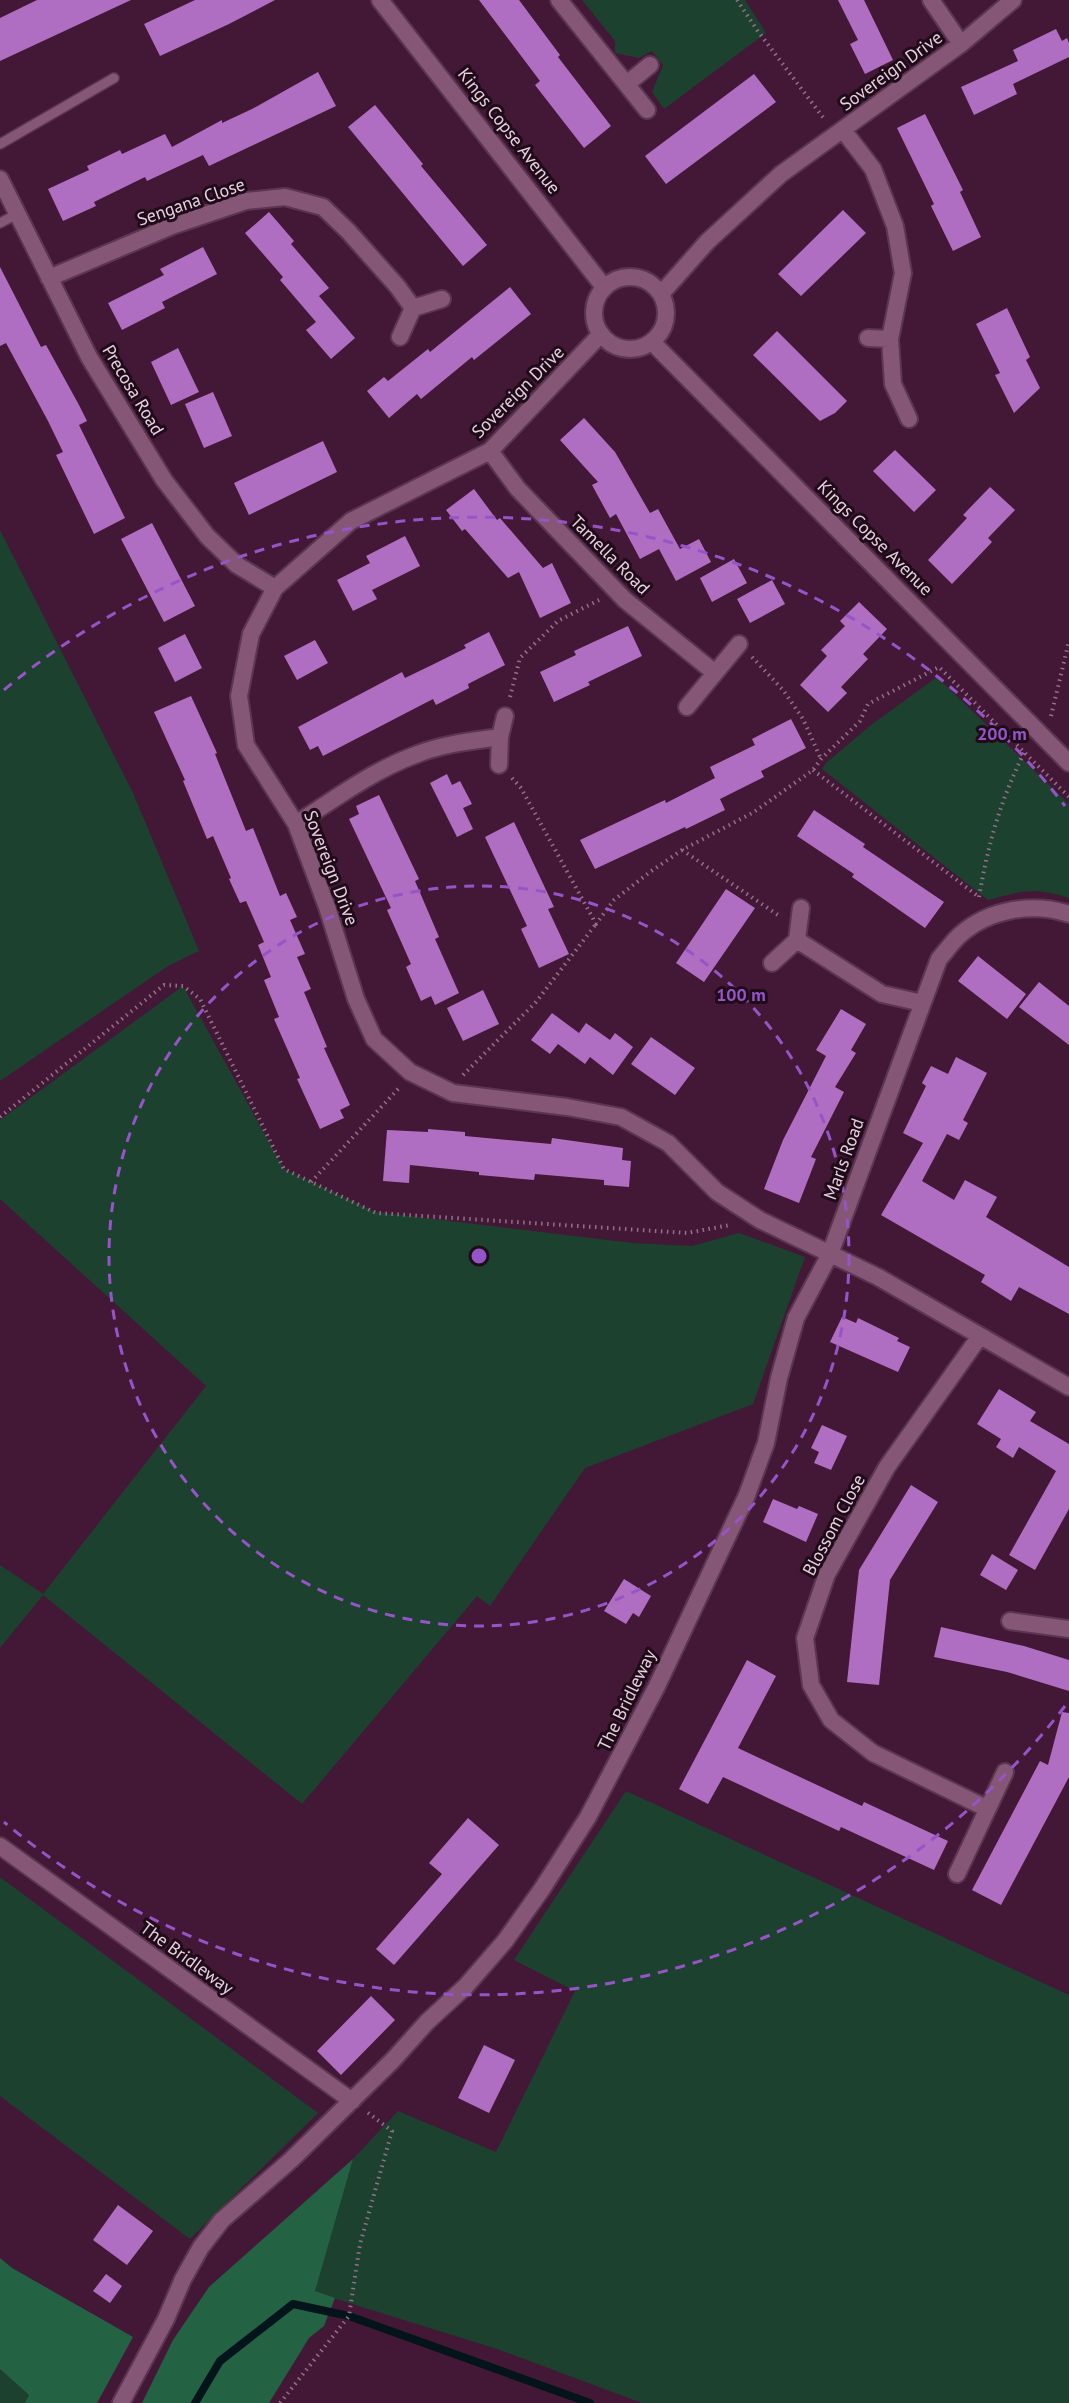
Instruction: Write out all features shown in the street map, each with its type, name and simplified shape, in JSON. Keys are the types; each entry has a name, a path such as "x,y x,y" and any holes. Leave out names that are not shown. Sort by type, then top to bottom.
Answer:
{"street":[{"name":"Kings Copse Avenue","path":"380,0 407,31 604,287"},
{"path":"559,0 628,83 647,110"},
{"path":"931,0 961,44"},
{"name":"Sovereign Drive","path":"661,294 707,242 781,174 961,44 1012,0"},
{"path":"628,83 650,64"},
{"path":"840,132 873,169 896,226 903,273 890,339 893,384 909,419"},
{"name":"Precosa Road","path":"0,179 89,357 164,480 207,536 237,565 275,588"},
{"name":"Sengana Close","path":"49,278 172,226 246,201 285,197 322,207 348,231 398,285 413,308"},
{"path":"628,277 641,278 652,284 661,294 666,314 664,325 652,342 642,347 619,348 609,343 601,334 595,323 594,310 597,298 604,287 615,280 628,277"},
{"path":"400,337 413,308 442,299"},
{"name":"Sovereign Drive","path":"601,334 490,451 351,521 275,588 251,634 239,696 246,745 296,824 327,907 356,999 374,1039 412,1073 453,1093 567,1107 621,1117 668,1143 717,1192 760,1220 830,1254"},
{"path":"868,338 890,339"},
{"name":"Kings Copse Avenue","path":"652,342 1069,763"},
{"name":"Tamella Road","path":"490,451 518,489 616,591 715,673"},
{"path":"687,707 739,644"},
{"path":"499,765 500,737 505,716"},
{"path":"296,824 363,780 415,755 461,742 500,737"},
{"name":"Marls Road","path":"830,1254 939,959 962,933 997,913 1030,907 1069,914"},
{"path":"772,963 798,935 801,908"},
{"path":"798,935 882,994 922,1002"},
{"path":"830,1254 878,1277 1069,1387"},
{"name":"The Bridleway","path":"121,2403 166,2319 183,2279 201,2247 222,2220 291,2160 352,2101 427,2022 466,1986 505,1941 542,1889 588,1817 657,1686 747,1496 766,1443 779,1378 796,1318 830,1254"},
{"name":"Blossom Close","path":"980,1336 887,1467 826,1574 805,1638 811,1685 831,1720 873,1753 986,1808"},
{"path":"1010,1621 1069,1629"},
{"path":"957,1874 986,1808 1005,1772"},
{"name":"The Bridleway","path":"0,1846 352,2101"}],"lane":[{"path":"0,144 114,78"},
{"path":"0,223 17,214"}],"path":[{"path":"737,0 757,30 840,132"},
{"path":"505,716 520,658 558,621 616,591"},
{"path":"813,770 979,897 1006,788 1024,753 1050,720 1069,641"},
{"path":"739,644 783,690 803,719 821,759"},
{"path":"447,1090 536,1002 614,900 682,850 754,812 813,770 821,759 860,721 868,704 939,667 1069,797"},
{"path":"499,765 521,788 596,924"},
{"path":"682,850 798,935"},
{"path":"0,1117 164,985 183,986 200,999 285,1169 376,1212 687,1233 760,1220"},
{"path":"311,1182 412,1073"},
{"path":"280,2403 349,2316 360,2244 392,2131 352,2101"}],"green space":[{"path":"582,0 745,0 766,33 664,109 652,92 663,65 652,51 639,58 615,53 615,41"},
{"path":"0,530 133,793 199,951 168,966 0,1081"},
{"path":"937,677 1069,804 1069,898 1046,892 1028,891 988,900 822,769 871,725"},
{"path":"183,986 284,1169 376,1212 633,1243 692,1246 739,1233 805,1257 753,1404 585,1468 490,1606 477,1596 302,1804 43,1595 0,1648 0,1565 43,1594 206,1386 0,1199 0,1120"},
{"path":"626,1791 1069,1995 1069,2403 642,2403 497,2349 314,2292 353,2159 398,2111 496,2152 575,1991 514,1960"},
{"path":"0,1877 318,2113 190,2239 0,2096"},
{"path":"353,2159 315,2291 335,2298 324,2326 309,2338 269,2403 142,2403 173,2340 209,2287"},
{"path":"0,2258 12,2268 133,2337 97,2403 25,2403 29,2395 0,2369"},
{"path":"0,2369 29,2395 25,2403 0,2403"}],"building":[{"path":"37,0 131,0 0,61 0,18"},
{"path":"195,0 275,0 160,56 144,24"},
{"path":"479,0 519,0 560,55 558,57 611,126 584,148 535,85 540,81"},
{"path":"838,0 864,0 893,60 865,74 850,44 858,40"},
{"path":"1056,29 1062,41 1067,38 1069,57 1013,84 1017,94 974,115 961,87 1018,61 1013,50"},
{"path":"318,72 336,106 209,166 203,155 147,181 145,177 94,202 96,206 63,221 48,189 89,170 87,166 120,150 122,154 165,134 172,147 222,120 222,123 252,109"},
{"path":"754,74 776,102 666,184 645,156"},
{"path":"375,105 423,164 421,166 487,245 463,266 348,127"},
{"path":"925,114 963,190 960,192 981,237 953,251 931,206 934,204 897,128"},
{"path":"843,210 866,233 801,296 778,274"},
{"path":"269,212 294,241 291,244 329,288 319,296 355,338 331,359 306,330 316,322 280,280 283,277 245,233"},
{"path":"203,247 217,274 162,302 165,308 122,330 108,303 164,275 160,269"},
{"path":"0,267 41,347 46,345 87,421 79,425 125,518 94,534 56,455 63,452 48,421 6,343 0,346"},
{"path":"510,287 531,314 474,360 472,357 421,399 417,394 389,418 367,391 384,377 388,381 428,349 430,352"},
{"path":"1007,308 1030,357 1026,360 1040,388 1014,413 995,375 1000,373 976,324"},
{"path":"777,331 847,401 835,413 820,421 753,355"},
{"path":"178,348 199,392 171,405 151,362"},
{"path":"213,392 232,436 204,448 185,404"},
{"path":"584,418 615,452 650,513 658,509 680,549 699,539 711,562 676,581 659,549 640,559 616,514 610,518 592,485 598,482 560,440"},
{"path":"323,441 337,472 249,515 234,483"},
{"path":"895,450 936,490 914,512 873,471"},
{"path":"990,487 1015,510 988,538 992,542 952,584 928,560 967,518 963,515"},
{"path":"474,489 497,520 500,518 543,568 552,563 571,603 540,618 519,572 508,578 465,529 462,531 446,510"},
{"path":"152,523 195,606 164,622 121,539"},
{"path":"405,536 420,566 372,590 377,599 353,611 337,580 370,563 366,556"},
{"path":"734,559 747,583 712,602 700,578"},
{"path":"772,580 785,604 750,623 737,599"},
{"path":"859,602 887,629 863,654 868,659 841,687 847,693 828,712 800,685 827,656 821,650 845,626 840,621"},
{"path":"628,626 642,656 588,682 590,685 554,702 540,672 576,655 574,651"},
{"path":"489,632 505,665 468,684 469,688 436,705 433,699 323,756 318,746 310,750 298,727 402,672 405,678 436,663 466,648 464,645"},
{"path":"185,634 202,668 175,682 158,648"},
{"path":"315,640 328,663 297,680 284,656"},
{"path":"191,696 217,753 215,754 246,831 253,828 280,896 286,893 297,917 290,920 305,954 297,957 311,989 304,992 327,1047 324,1048 350,1105 340,1110 344,1118 320,1129 297,1079 300,1078 274,1019 279,1017 264,980 271,977 258,945 264,942 246,901 240,903 213,836 207,839 183,781 185,780 154,712"},
{"path":"791,719 806,748 761,771 764,777 720,799 725,810 595,869 580,840 665,800 666,803 715,778 710,767 755,745 752,739"},
{"path":"447,774 452,785 460,781 472,804 463,808 473,829 457,837 430,783"},
{"path":"379,795 419,879 415,881 439,937 435,939 459,993 435,1005 431,996 421,1001 406,967 411,964 387,910 391,908 349,819 359,814 356,806"},
{"path":"814,810 865,844 863,847 944,902 925,928 852,877 854,874 797,836"},
{"path":"514,822 554,907 548,909 569,954 539,968 521,929 527,926 485,837"},
{"path":"726,889 755,908 704,982 676,963"},
{"path":"978,956 1026,994 1007,1019 958,981"},
{"path":"1039,982 1069,1006 1069,1045 1019,1007"},
{"path":"483,990 499,1024 463,1041 447,1008"},
{"path":"841,1009 866,1024 851,1050 856,1053 835,1087 844,1092 811,1157 816,1159 799,1203 764,1189 783,1140 826,1056 816,1050"},
{"path":"552,1013 579,1033 586,1023 610,1040 615,1033 633,1047 613,1075 590,1057 585,1064 558,1044 550,1054 531,1040"},
{"path":"651,1037 695,1068 675,1095 631,1064"},
{"path":"956,1057 987,1073 963,1120 968,1123 959,1140 947,1134 922,1181 954,1200 965,1180 997,1197 986,1217 1069,1267 1069,1314 1019,1287 1011,1301 981,1282 985,1275 881,1215 923,1143 903,1133 926,1086 922,1083 931,1066 948,1074"},
{"path":"428,1129 465,1132 465,1136 551,1144 552,1138 623,1148 622,1160 631,1161 629,1187 604,1185 604,1180 535,1174 534,1180 410,1165 409,1183 383,1181 387,1130 428,1132"},
{"path":"842,1317 856,1323 858,1318 899,1338 897,1341 910,1347 898,1372 830,1342"},
{"path":"999,1389 1036,1412 1030,1421 1069,1444 1069,1509 1035,1570 1009,1555 1056,1471 1019,1447 1013,1458 996,1447 1001,1439 977,1424"},
{"path":"822,1425 847,1436 831,1470 814,1463 819,1452 811,1448"},
{"path":"911,1485 938,1502 890,1580 879,1685 847,1682 859,1570"},
{"path":"773,1499 797,1509 799,1506 818,1514 806,1542 763,1522"},
{"path":"992,1554 1018,1570 1006,1590 980,1575"},
{"path":"624,1579 651,1596 639,1617 633,1613 626,1624 604,1611"},
{"path":"941,1627 1024,1646 1069,1660 1069,1691 1007,1672 934,1657"},
{"path":"747,1660 776,1676 738,1748 862,1806 864,1802 948,1841 934,1870 841,1827 839,1831 723,1777 708,1804 679,1789"},
{"path":"1062,1712 1069,1713 1069,1777 1001,1905 972,1890 1040,1761 1048,1765"},
{"path":"468,1818 499,1845 394,1965 376,1949 442,1874 429,1863"},
{"path":"371,1996 395,2020 341,2075 317,2051"},
{"path":"484,2045 515,2060 489,2113 458,2098"},
{"path":"118,2205 153,2231 127,2265 93,2240"},
{"path":"106,2274 122,2286 110,2303 93,2291"}],"waterway":[{"path":"195,2403 220,2361 293,2304 349,2316 590,2403"}]}
